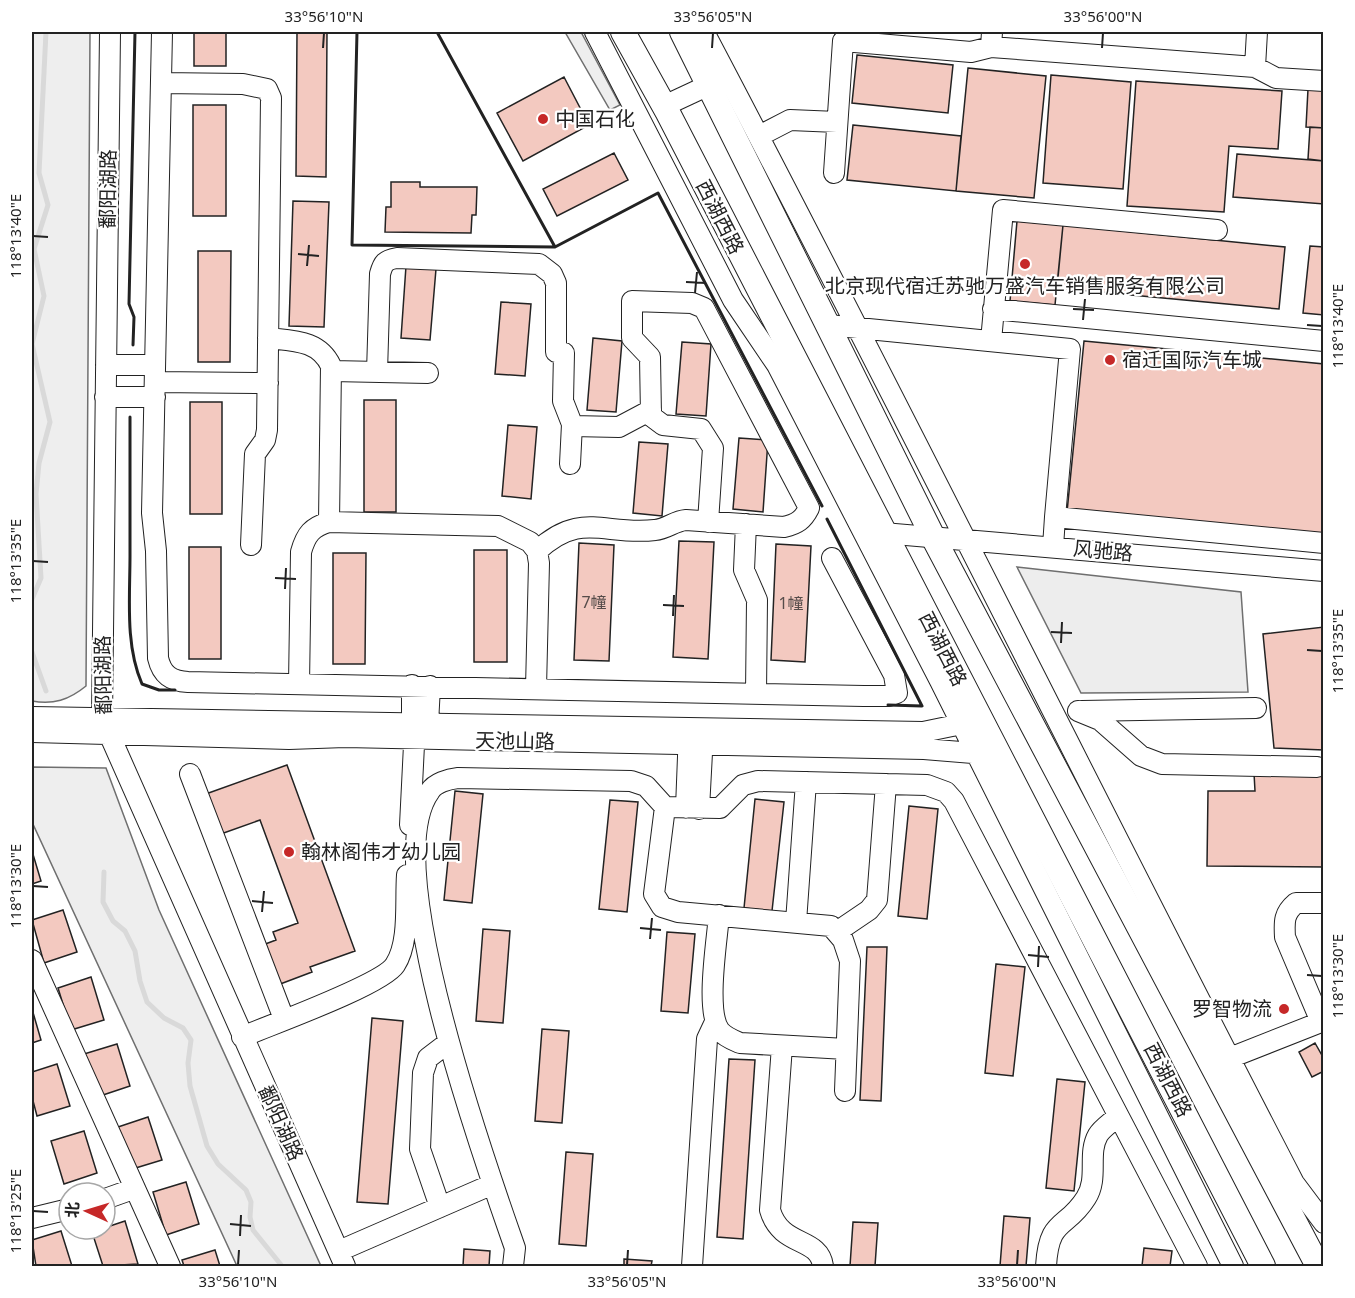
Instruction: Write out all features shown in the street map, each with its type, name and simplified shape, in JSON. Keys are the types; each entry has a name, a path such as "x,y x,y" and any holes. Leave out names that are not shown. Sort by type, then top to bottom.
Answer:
{"main road":[{"name":"西湖西路","path":"623,32 663,105 883,533 987,754 1263,1266"},
{"path":"682,32 933,537 1029,719 1221,1062 1318,1266"}],"street":[{"name":"鄱阳湖路","path":"110,32 112,365"},
{"name":"鄱阳湖路","path":"123,32 111,397 112,726 345,1255 358,1266"},
{"path":"162,32 152,513 156,551 160,668 175,681 864,696 889,696 897,693 894,675 832,558"},
{"path":"595,32 733,300 777,365 970,720"},
{"path":"704,32 860,328 1053,714 1221,1062 1294,1183 1323,1223"},
{"path":"1255,67 1257,32"},
{"path":"834,173 844,36 971,52 992,39 1255,67 1276,78 1323,81"},
{"path":"161,83 243,84 267,89 272,98 267,430 265,440 255,454 251,545"},
{"path":"663,105 709,85"},
{"path":"759,136 790,120 837,122"},
{"path":"991,341 1003,210 1217,230"},
{"path":"377,372 382,264 397,258 539,264 552,274 556,283 556,352 564,353 562,401 572,426 570,464"},
{"path":"537,551 554,536 576,528 656,530 676,521 784,526 796,524 805,516 809,508 704,308 692,303 632,301 632,338 650,357 651,416 655,422 674,427 701,429 708,436 712,448 708,522"},
{"path":"993,309 1323,341"},
{"path":"828,325 1070,349 1053,547"},
{"path":"268,338 311,345 326,356 332,371 329,522"},
{"path":"112,365 155,381 268,383"},
{"path":"332,371 428,373"},
{"path":"111,397 155,381"},
{"path":"572,426 619,427 651,410"},
{"path":"1055,517 1323,543"},
{"path":"299,684 301,552 308,533 315,526 329,522 498,526 520,535 537,551 539,563 536,688"},
{"path":"746,524 744,570 757,600 756,693"},
{"name":"风驰路","path":"883,533 1323,571"},
{"path":"1222,562 1225,533"},
{"path":"248,1035 372,983 394,966 400,955 403,941 421,686"},
{"path":"1029,719 1078,711 1257,708"},
{"path":"1078,711 1100,720 1141,756 1162,764 1317,767"},
{"name":"天池山路","path":"32,717 112,726"},
{"name":"天池山路","path":"696,736 923,732 970,720"},
{"name":"天池山路","path":"32,732 112,726 417,728 696,736 987,754"},
{"path":"693,809 696,736"},
{"path":"987,754 1233,1266"},
{"path":"190,774 284,1019"},
{"path":"513,1266 515,1248 461,1089 422,927 416,866 418,822 430,790 449,779 632,781 646,786 665,807 693,809 720,808 733,792 750,782 886,784 938,788 946,792 954,801 1197,1266"},
{"path":"796,922 807,782"},
{"path":"838,931 858,919 877,900 886,784"},
{"path":"665,807 654,894 668,911 831,926 838,931 850,961 845,1090"},
{"path":"1221,1062 1322,1024 1285,937 1284,922 1287,911 1296,903 1323,903"},
{"path":"719,915 713,1009 715,1022 729,1038 740,1043 846,1049"},
{"path":"32,960 133,1189 170,1266"},
{"path":"692,1266 706,1039 715,1022"},
{"path":"440,1207 420,1149 423,1073 428,1058 449,1042"},
{"path":"782,1046 770,1210 782,1233 812,1247 819,1253 823,1266"},
{"path":"1046,1266 1051,1235 1086,1199 1091,1188 1095,1175 1094,1146 1098,1135 1118,1116"},
{"path":"345,1255 440,1207 493,1184"},
{"path":"117,1195 133,1189"},
{"path":"32,1218 57,1212"}],"shaded area":[{"path":"32,32 90,32 86,686 67,698 54,702 32,701"},
{"path":"565,32 581,32 620,105 610,110"},
{"path":"1017,567 1241,592 1248,692 1081,693"},
{"path":"32,767 106,768 159,910 321,1266 237,1266 32,822"}],"building":[{"path":"194,32 226,32 226,66 194,66"},
{"path":"297,32 327,32 326,177 296,176"},
{"path":"857,55 953,65 948,113 852,103"},
{"path":"968,68 1046,76 1034,198 956,191"},
{"path":"1051,75 1131,82 1123,189 1043,183"},
{"name":"中国石化","path":"564,77 589,125 523,161 497,113"},
{"path":"1136,81 1282,91 1278,149 1229,146 1224,212 1127,206"},
{"path":"1308,89 1324,90 1324,128 1306,127"},
{"path":"193,105 226,105 226,216 193,216"},
{"path":"853,125 961,136 956,191 847,180"},
{"path":"1310,127 1324,128 1324,161 1308,159"},
{"path":"614,153 628,180 557,216 543,189"},
{"path":"1237,154 1324,161 1324,204 1233,197"},
{"path":"391,182 420,182 420,187 477,187 476,215 472,215 471,233 385,232 386,207 391,207"},
{"path":"293,201 329,202 324,327 289,326"},
{"path":"1017,221 1063,225 1055,305 1010,301"},
{"path":"1063,225 1285,247 1279,309 1057,288"},
{"path":"1310,246 1324,247 1324,315 1303,313"},
{"path":"198,251 231,251 230,362 198,362"},
{"path":"406,266 436,269 430,340 401,338"},
{"path":"501,302 531,304 525,376 495,374"},
{"path":"593,338 622,341 616,412 587,410"},
{"path":"1084,341 1324,364 1324,537 1067,512"},
{"path":"682,342 711,344 706,416 676,414"},
{"path":"364,400 396,400 396,512 364,512"},
{"path":"190,402 222,402 222,514 190,514"},
{"path":"508,425 537,427 531,499 502,496"},
{"path":"739,438 768,440 763,512 733,509"},
{"path":"639,442 668,444 662,516 633,513"},
{"path":"679,541 714,542 708,659 673,657"},
{"path":"579,543 614,545 609,661 574,660"},
{"path":"776,544 811,546 805,662 771,660"},
{"path":"189,547 221,547 221,659 189,659"},
{"path":"474,550 507,550 507,662 474,662"},
{"path":"333,553 366,553 365,664 333,664"},
{"path":"1324,627 1324,750 1274,748 1263,634"},
{"path":"287,765 355,951 310,967 312,972 275,986 260,946 276,940 273,932 298,923 260,820 218,835 203,795"},
{"path":"1254,773 1324,774 1324,867 1207,866 1208,791 1255,791"},
{"path":"455,791 483,794 472,903 444,900"},
{"path":"755,799 784,802 772,911 744,908"},
{"path":"610,800 638,802 627,912 599,909"},
{"path":"909,806 938,809 927,919 898,916"},
{"path":"32,851 41,881 32,884"},
{"path":"63,910 77,952 44,963 32,920"},
{"path":"483,929 510,931 503,1023 476,1021"},
{"path":"667,932 695,934 688,1013 661,1011"},
{"path":"867,947 887,947 881,1101 860,1100"},
{"path":"996,964 1025,967 1013,1076 985,1073"},
{"path":"91,977 104,1020 71,1030 58,988"},
{"path":"32,1009 41,1040 32,1043"},
{"path":"372,1018 403,1021 388,1204 357,1202"},
{"path":"542,1029 569,1031 562,1123 535,1121"},
{"path":"1315,1043 1324,1059 1324,1071 1312,1077 1299,1052"},
{"path":"117,1044 130,1086 97,1097 84,1054"},
{"path":"729,1059 755,1060 743,1239 717,1237"},
{"path":"57,1064 70,1106 37,1116 32,1097 32,1072"},
{"path":"1057,1079 1085,1082 1074,1191 1046,1188"},
{"path":"148,1117 162,1160 129,1170 115,1128"},
{"path":"84,1131 97,1173 73,1181 63,1181 51,1141"},
{"path":"566,1152 593,1154 586,1246 559,1244"},
{"path":"186,1182 199,1224 166,1235 153,1192"},
{"path":"1004,1216 1030,1218 1026,1266 1000,1266"},
{"path":"125,1221 138,1264 103,1266 95,1241 117,1241 117,1224"},
{"path":"853,1222 878,1223 875,1266 850,1266"},
{"path":"57,1232 57,1241 64,1241 72,1266 36,1266 32,1240"},
{"path":"1144,1248 1172,1251 1170,1266 1142,1266"},
{"path":"464,1249 490,1251 489,1266 463,1266"},
{"path":"215,1250 220,1266 184,1266 182,1260"},
{"path":"624,1259 652,1261 651,1266 624,1266"}],"waterway":[{"path":"32,599 41,578 36,494 39,463 50,422 32,344 44,296 34,249 48,205 39,173 46,32"},
{"path":"32,652 46,691"},
{"path":"104,872 103,902 113,921 125,931 135,951 140,981 147,1002 164,1018 183,1028 191,1040 188,1063 190,1086 207,1146 218,1164 246,1190 251,1202 250,1217 253,1230 282,1266"}],"wall":[{"path":"133,345 134,317 129,304 135,32"},
{"path":"357,32 352,245 555,247 658,193 822,506"},
{"path":"437,32 555,247"},
{"path":"130,417 129,605 133,653 142,684 159,690 175,690"},
{"path":"827,519 922,706 888,705"}],"place":[{"name":"中国石化","path":"543,119"},
{"name":"北京现代宿迁苏驰万盛汽车销售服务有限公司","path":"1025,264"},
{"name":"宿迁国际汽车城","path":"1110,360"},
{"name":"翰林阁伟才幼儿园","path":"289,852"},
{"name":"罗智物流","path":"1284,1009"}]}
